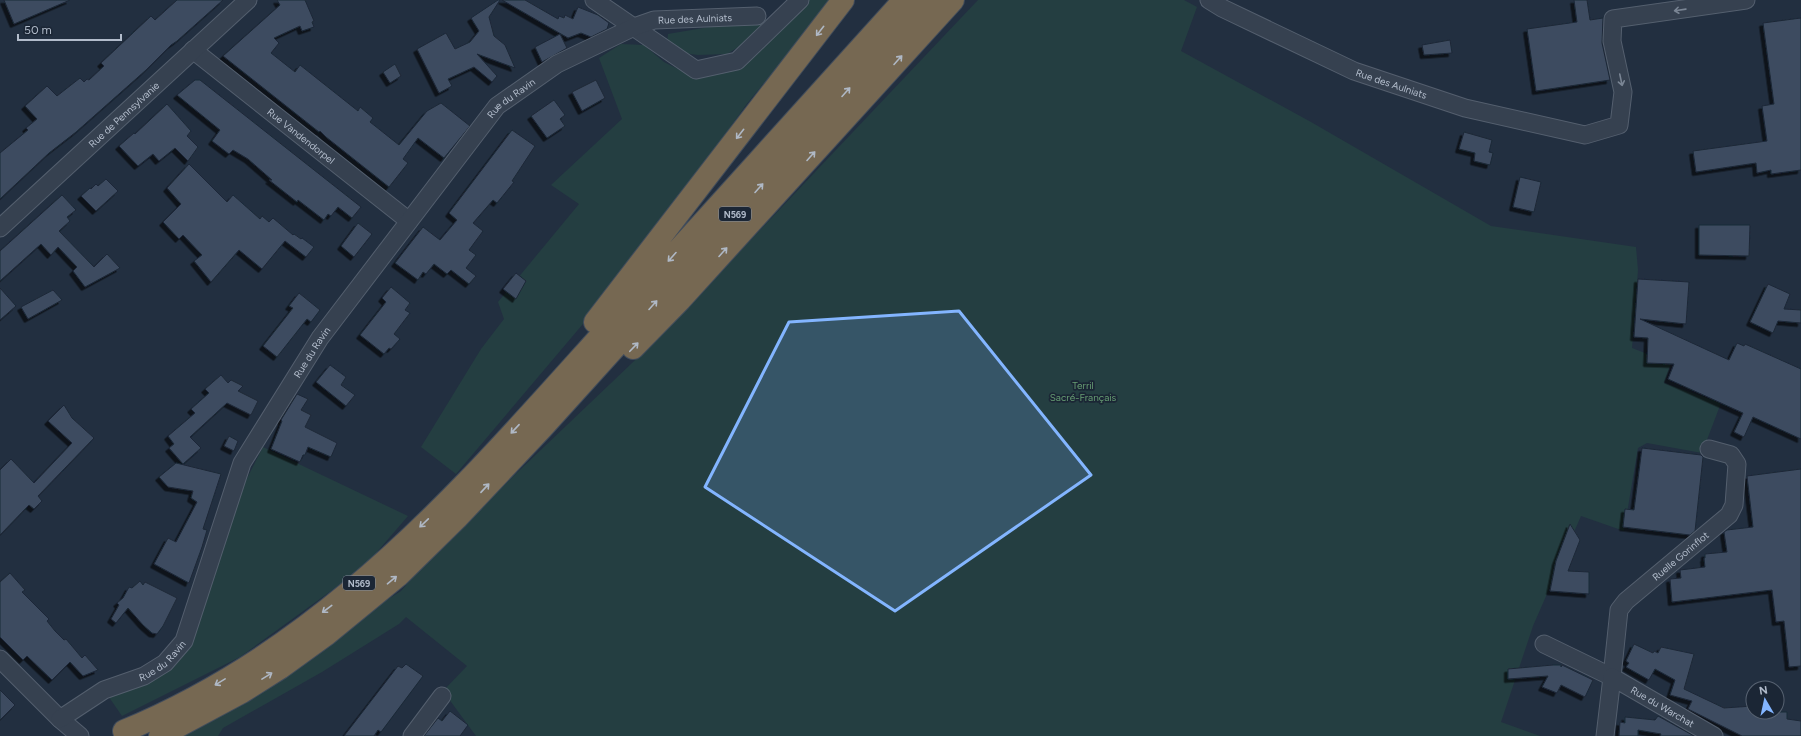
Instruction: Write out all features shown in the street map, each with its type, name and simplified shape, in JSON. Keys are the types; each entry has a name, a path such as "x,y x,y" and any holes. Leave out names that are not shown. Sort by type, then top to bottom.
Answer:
{"highway":[{"path":"542,401 578,344 844,0"},
{"name":"N569","path":"124,731 176,706 218,683 294,634 349,592 448,500 542,401 904,0"},
{"name":"N569","path":"160,736 242,692 280,668 327,634 404,570 457,518 542,428 929,0"},
{"path":"542,428 588,395 680,300 953,0"}],"street":[{"name":"Rue de Pennsylvanie","path":"0,228 248,0"},
{"name":"Rue des Aulniats","path":"594,0 696,70 738,61 800,0"},
{"name":"Rue des Aulniats","path":"1218,3 1354,71 1465,108 1586,135 1619,126 1623,92 1612,41 1613,19 1746,0"},
{"name":"Rue des Aulniats","path":"634,27 654,20 757,16"},
{"name":"Rue du Ravin","path":"60,719 104,690 144,676 165,663 184,641 242,463 320,338 497,106 557,64 634,27"},
{"name":"Rue Vandendorpel","path":"193,50 409,221"},
{"name":"Ruelle Gorinflot","path":"1612,677 1619,610 1626,601 1729,515 1734,505 1737,464 1730,455 1709,449"},
{"name":"Rue du Warchat","path":"1544,644 1612,677 1714,736"},
{"path":"0,658 60,719 79,735"},
{"path":"1605,736 1612,677"},
{"path":"412,736 442,696"}],"highlighted area":[{"path":"959,311 1091,475 895,611 705,487 789,322"}],"green space":[{"path":"808,0 832,0 746,105 632,266 456,474 421,447 481,349 504,319 498,302 579,204 551,185 622,119 599,58 621,44 644,45 664,62 684,72 722,73"},
{"name":"Terril Sacré-Français","path":"978,0 1184,0 1197,7 1181,51 1311,122 1491,226 1636,247 1638,270 1632,348 1671,363 1664,383 1721,403 1702,453 1647,443 1638,448 1624,531 1581,516 1533,626 1501,722 1540,736 476,736 443,691 467,666 406,617 399,624 322,672 223,728 218,736 174,736 221,704 401,591 436,550 653,343"},
{"path":"762,18 765,24 760,34 727,54 698,55 675,52 667,44 668,34"},
{"path":"263,447 408,516 364,567 240,657 122,716 104,690 171,651 223,525"}],"building":[{"path":"4,0 70,0 14,24"},
{"path":"177,0 223,0 171,45 146,70 76,132 49,153 0,199 0,153 28,130 26,128 37,119 25,106 47,86 57,96 80,78 84,82 87,79 89,80 104,66 101,63 151,16 155,20"},
{"path":"277,0 305,0 314,21 312,22 314,27 302,31 300,26 274,38 279,43 271,53 295,72 300,65 358,111 360,107 373,118 370,122 399,145 427,111 441,103 470,126 444,158 418,138 403,159 408,163 389,187 320,131 319,132 223,56 280,5"},
{"path":"500,0 489,17 494,36 505,45 515,68 477,54 497,76 492,82 474,67 448,79 452,86 439,93 417,49 446,33 455,49 470,42 479,31 471,18"},
{"path":"502,0 525,0 558,19 559,16 564,18 565,15 573,19 578,7 598,15 609,23 607,29 591,37 581,33 568,38"},
{"path":"1574,0 1587,0 1590,20 1603,18 1602,43 1610,80 1536,91 1527,29 1577,22"},
{"path":"1801,18 1801,170 1771,174 1771,170 1757,173 1756,163 1696,172 1693,151 1767,141 1762,106 1774,104 1763,23"},
{"path":"560,34 567,48 542,62 535,47"},
{"path":"1450,40 1452,53 1424,55 1422,45"},
{"path":"395,64 401,76 390,83 383,72"},
{"path":"195,80 200,80 361,207 352,218 338,207 331,216 328,214 324,220 298,200 297,202 269,180 272,180 248,159 233,150 229,154 212,141 220,130 177,95"},
{"path":"596,80 605,98 582,111 572,92"},
{"path":"554,100 565,115 560,119 565,126 547,138 531,116"},
{"path":"167,104 191,131 187,136 198,147 188,161 175,148 159,161 153,154 138,166 119,146 134,133 135,134"},
{"path":"512,130 535,146 512,181 514,182 497,203 493,200 473,223 483,231 469,250 476,255 466,268 476,276 469,284 451,270 447,274 434,264 426,274 423,272 418,280 395,263 423,227 440,240 457,220 449,213"},
{"path":"1464,132 1492,140 1489,152 1493,153 1490,165 1474,161 1475,153 1459,149"},
{"path":"189,164 227,202 233,195 260,219 262,216 269,222 273,218 293,235 294,234 301,239 302,238 314,247 306,257 285,241 262,269 239,250 211,282 194,261 202,255 183,235 179,239 163,222 181,204 167,188"},
{"path":"1520,177 1541,182 1534,212 1513,207"},
{"path":"106,179 118,191 96,211 81,196 90,188 91,189 96,184 98,186"},
{"path":"62,195 76,210 67,217 70,221 59,231 94,267 107,254 120,268 85,287 73,271 77,267 58,247 51,255 41,244 0,281 0,251"},
{"path":"358,223 372,234 354,257 341,246"},
{"path":"1699,225 1750,225 1749,256 1699,255"},
{"path":"516,273 526,281 516,299 503,289"},
{"path":"1638,279 1689,282 1686,324 1640,319 1729,360 1737,343 1744,346 1745,344 1801,369 1801,439 1753,417 1744,437 1734,432 1743,413 1668,379 1674,364 1647,363 1648,338 1634,337"},
{"path":"1768,284 1790,294 1784,309 1801,310 1801,323 1778,321 1773,333 1750,322"},
{"path":"391,287 410,303 405,310 410,313 394,334 400,339 384,354 360,335 386,302 382,298"},
{"path":"0,288 16,306 0,320"},
{"path":"53,290 62,300 28,319 21,307"},
{"path":"299,293 320,310 311,322 307,319 277,357 263,346 293,308 289,306"},
{"path":"330,365 346,377 341,385 355,395 346,406 316,382"},
{"path":"221,375 228,383 231,380 243,386 238,391 258,401 251,415 227,403 190,437 201,448 183,464 169,448 174,444 168,436 195,413 191,409 209,393 205,389"},
{"path":"297,394 308,399 301,410 311,415 305,427 337,443 331,457 308,447 300,462 271,449 282,421 281,420"},
{"path":"64,405 72,418 94,438 38,496 42,501 34,509 29,505 0,535 0,470 11,459 34,483 72,443 48,421"},
{"path":"229,436 238,441 234,451 224,446"},
{"path":"1642,448 1701,455 1703,457 1695,531 1690,535 1623,527 1625,509 1634,510"},
{"path":"176,463 221,474 203,529 207,530 189,583 154,564 168,538 176,542 197,502 191,498 193,491 168,487 159,477"},
{"path":"1801,469 1801,666 1789,667 1784,621 1776,622 1772,590 1672,602 1670,579 1681,578 1680,570 1705,567 1705,554 1727,552 1724,532 1727,530 1753,527 1747,476"},
{"path":"1570,524 1580,540 1568,571 1589,572 1589,594 1550,591 1556,561"},
{"path":"10,573 25,590 22,592 49,619 47,621 55,631 64,640 66,639 82,658 85,655 98,670 83,676 70,662 52,680 27,656 23,660 0,637 0,582"},
{"path":"140,581 143,585 145,582 177,598 163,626 157,634 152,633 143,625 128,608 116,623 111,619 119,605 117,603 123,598 129,587 132,588"},
{"path":"1634,644 1653,653 1654,651 1658,653 1661,647 1694,654 1684,689 1724,708 1745,707 1745,720 1785,720 1785,712 1787,712 1787,719 1801,721 1801,736 1742,736 1688,709 1692,701 1670,695 1675,680 1655,669 1649,680 1626,667 1629,663 1626,661"},
{"path":"406,664 423,676 381,732 378,730 374,736 344,736 398,666 402,668"},
{"path":"1561,665 1561,667 1562,665 1593,680 1585,697 1561,685 1557,693 1542,687 1548,676 1508,679 1508,669"},
{"path":"0,690 15,705 0,720"},
{"path":"450,711 468,725 460,736 424,736 438,718 442,721"},
{"path":"1658,716 1694,736 1660,736 1661,734 1638,730 1638,736 1619,736 1620,722 1625,723 1625,717 1655,720"}]}
